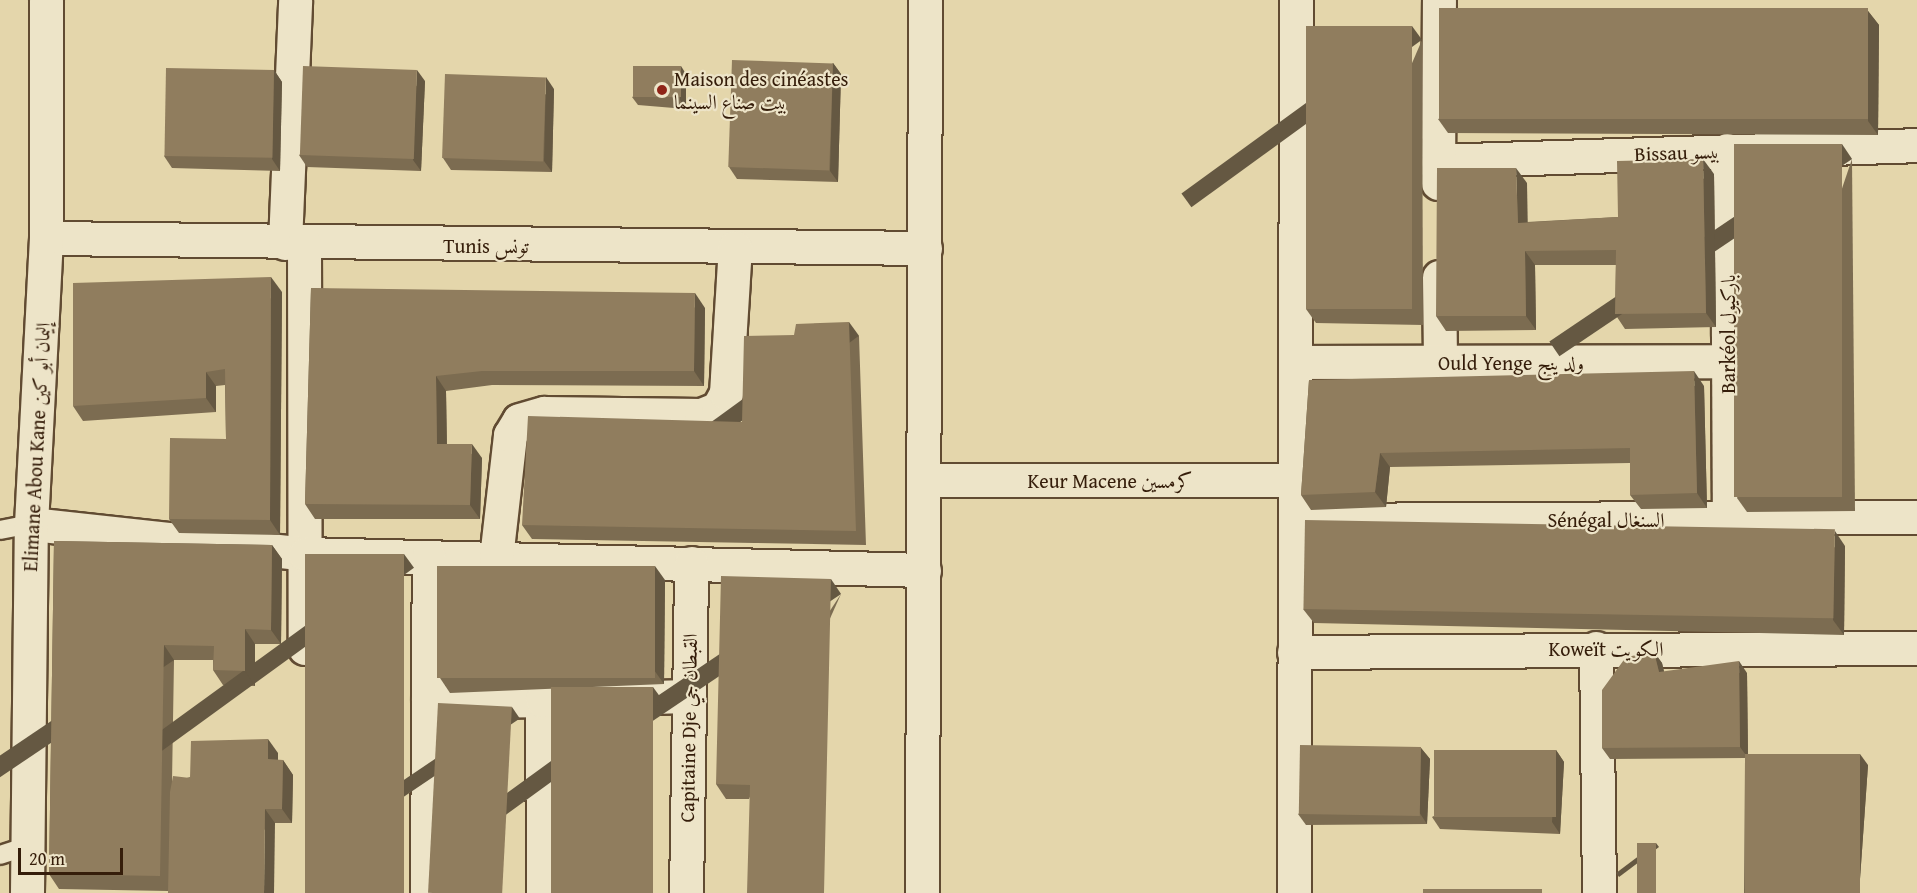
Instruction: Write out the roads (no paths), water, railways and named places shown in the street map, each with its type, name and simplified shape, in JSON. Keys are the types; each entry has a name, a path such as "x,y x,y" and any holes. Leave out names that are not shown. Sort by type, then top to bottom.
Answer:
{"street":[{"name":"Elimane Abou Kane إليمان أبو كين","path":"27,893 12,851 16,527 46,238 46,0"},
{"path":"295,0 295,243 305,554 304,682"},
{"path":"922,893 926,0"},
{"path":"1293,893 1296,0"},
{"path":"1439,0 1440,362"},
{"name":"Bissau بيسو","path":"1438,161 1917,145"},
{"name":"Barkéol باركيول","path":"1727,150 1726,361 1729,518"},
{"name":"Tunis تونس","path":"46,238 295,243 925,248"},
{"path":"496,558 510,435 519,420 544,413 701,415 718,408 726,393 735,247"},
{"name":"Ould Yenge ولد ينج","path":"1295,362 1726,361"},
{"name":"Keur Macene كرمسين","path":"925,480 1295,480"},
{"name":"Sénégal السنغال","path":"1295,520 1917,517"},
{"path":"16,527 305,554 924,570"},
{"path":"427,893 429,557"},
{"name":"Capitaine Dje القبطان جي","path":"686,893 691,563"},
{"path":"1596,648 1599,893"},
{"name":"Koweït الكويت","path":"1294,652 1596,648 1917,648"},
{"path":"428,702 689,696"},
{"path":"542,700 543,893"}],"place":[{"name":"Maison des cinéastes بيت صناع السينما","path":"662,90"}]}
